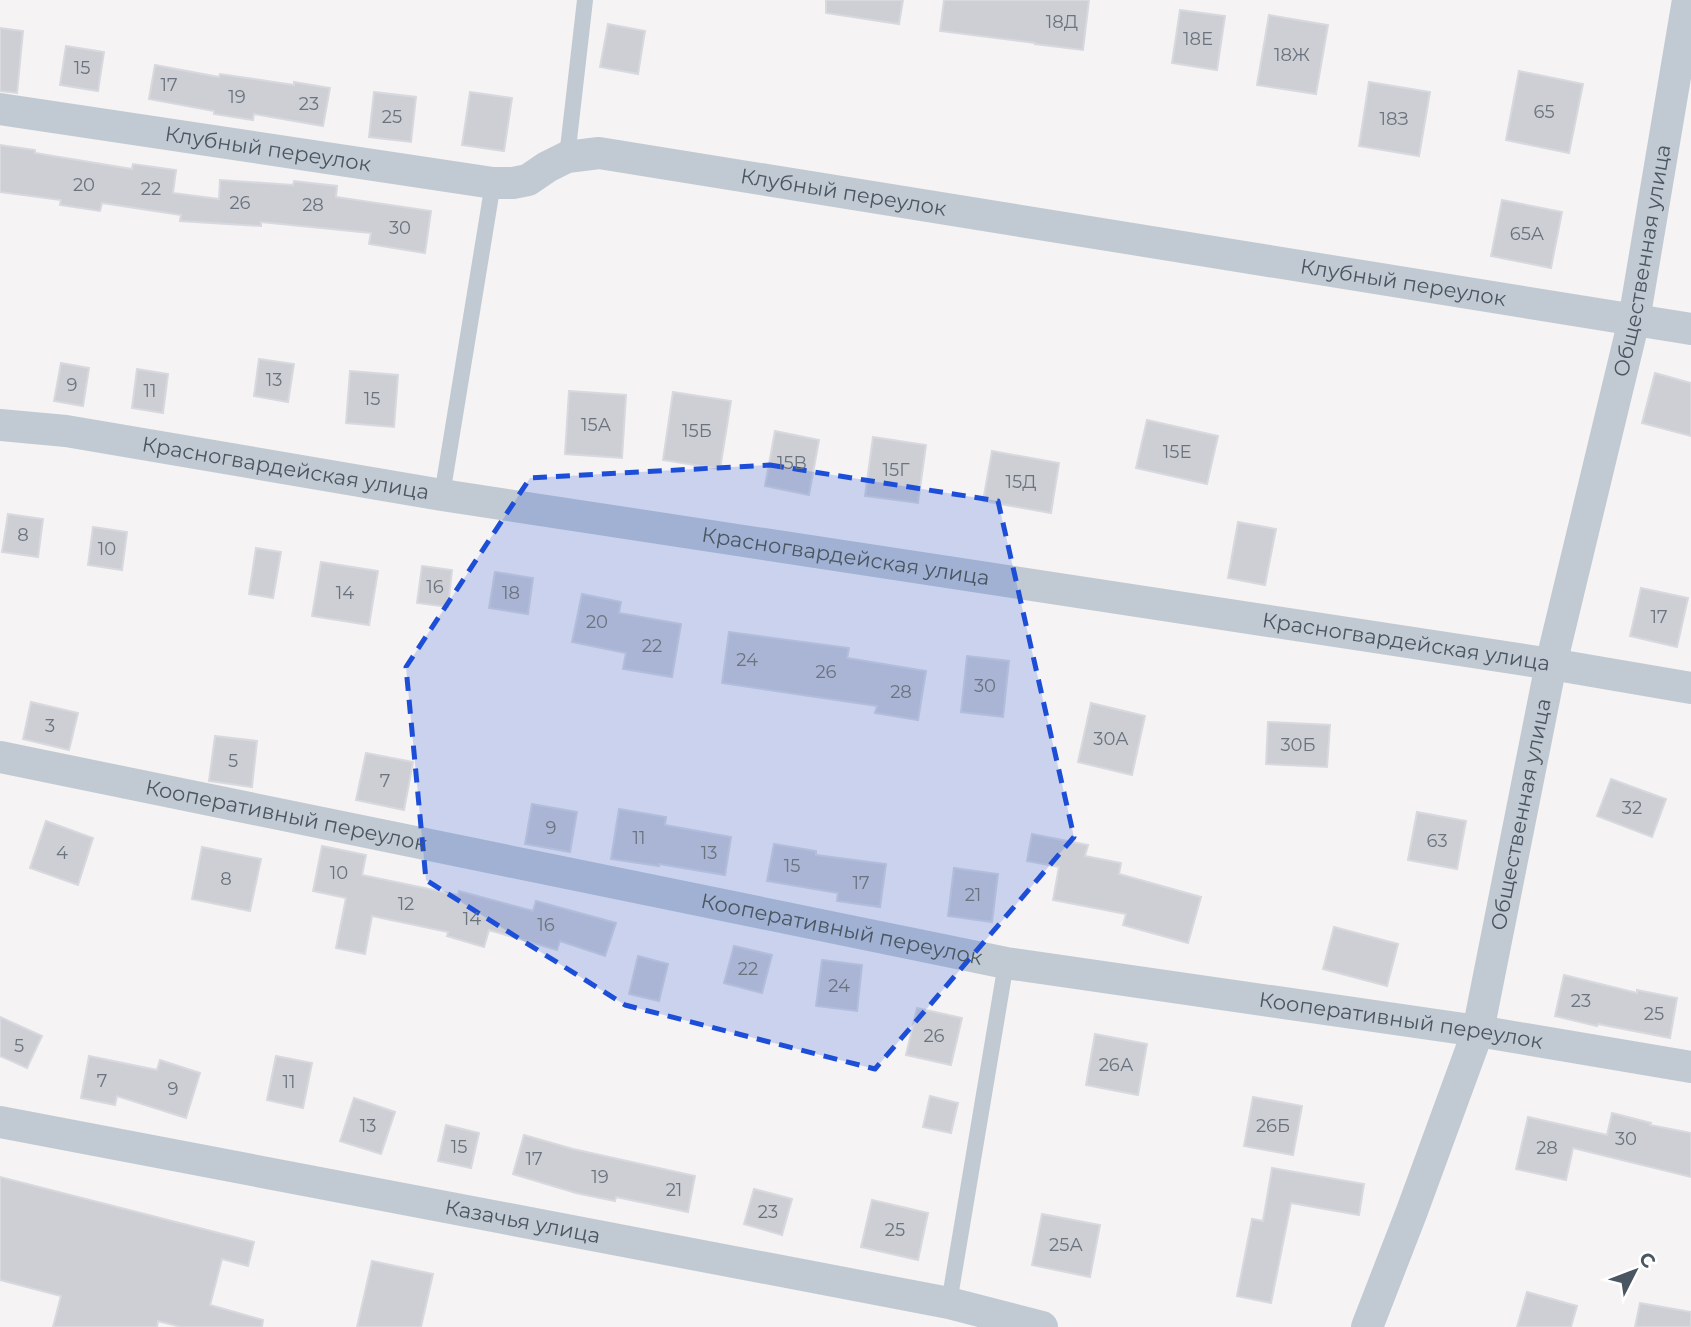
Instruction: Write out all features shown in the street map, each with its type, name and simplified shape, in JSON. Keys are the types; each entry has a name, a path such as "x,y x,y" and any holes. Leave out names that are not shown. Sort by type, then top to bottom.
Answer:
{"street":[{"name":"Общественная улица","path":"1367,1327 1478,1031 1551,664 1634,320 1688,0"},
{"name":"Клубный переулок","path":"0,109 494,183 528,180 547,166 567,157 599,153 1691,329"},
{"name":"Красногвардейская улица","path":"0,425 65,431 442,495 1551,664 1691,688"},
{"name":"Кооперативный переулок","path":"0,757 1006,963 1478,1031 1691,1067"},
{"name":"Казачья улица","path":"0,1122 949,1303 1042,1327"}],"lane":[{"path":"567,157 585,0"},
{"path":"442,495 494,183"},
{"path":"949,1303 1006,963"}],"highlighted area":[{"path":"770,465 998,501 1074,837 875,1069 625,1005 426,880 406,667 530,478"}],"building":[{"path":"826,0 903,0 899,24 826,13"},
{"path":"944,0 1089,0 1083,50 940,31"},
{"path":"1180,10 1225,16 1217,70 1172,63"},
{"path":"1269,15 1328,25 1316,94 1257,85"},
{"path":"608,24 645,31 638,74 600,67"},
{"path":"0,28 23,31 17,93 0,91"},
{"path":"66,46 104,52 98,91 60,85"},
{"path":"155,65 219,77 220,74 330,88 323,126 254,114 253,120 214,114 214,111 149,99"},
{"path":"1519,71 1583,84 1569,153 1506,140"},
{"path":"1369,82 1430,92 1419,156 1359,146"},
{"path":"374,92 416,97 411,142 369,137"},
{"path":"470,92 512,98 504,151 462,145"},
{"path":"0,145 132,169 133,164 176,170 173,193 219,199 220,180 293,185 294,181 337,186 336,197 431,211 425,253 369,244 371,233 261,222 261,226 180,221 181,215 102,203 100,211 60,205 61,200 0,192"},
{"path":"1502,200 1562,212 1551,268 1491,256"},
{"path":"259,359 294,364 288,402 254,396"},
{"path":"61,363 89,368 83,406 54,401"},
{"path":"137,369 168,374 163,413 132,408"},
{"path":"350,371 398,375 394,427 346,423"},
{"path":"1655,373 1691,383 1691,436 1642,423"},
{"path":"569,391 626,395 622,458 565,454"},
{"path":"673,392 731,401 720,469 663,460"},
{"path":"1147,420 1218,436 1207,484 1136,468"},
{"path":"775,431 819,440 809,495 765,486"},
{"path":"873,437 926,445 918,503 865,496"},
{"path":"992,451 1059,463 1051,513 983,501"},
{"path":"8,514 43,519 38,557 2,552"},
{"path":"1238,522 1276,529 1265,585 1228,578"},
{"path":"93,527 127,532 122,570 88,565"},
{"path":"256,548 281,552 273,598 249,594"},
{"path":"321,562 378,571 369,625 312,616"},
{"path":"422,566 452,570 448,607 417,603"},
{"path":"495,572 533,578 528,614 489,608"},
{"path":"1641,588 1688,598 1677,647 1630,636"},
{"path":"582,594 621,602 619,613 681,624 672,677 623,669 626,653 572,642"},
{"path":"729,632 849,648 847,658 926,671 918,720 875,713 877,706 722,683"},
{"path":"967,656 1009,661 1003,717 961,712"},
{"path":"31,702 78,713 69,750 23,739"},
{"path":"1091,703 1145,716 1132,775 1078,762"},
{"path":"1268,722 1330,725 1327,767 1266,764"},
{"path":"215,736 257,741 252,787 209,781"},
{"path":"366,753 413,762 404,810 356,800"},
{"path":"1611,779 1666,799 1652,837 1597,816"},
{"path":"532,804 577,812 570,852 525,844"},
{"path":"619,809 666,817 665,825 731,837 725,875 611,859"},
{"path":"1417,812 1466,821 1457,869 1408,860"},
{"path":"46,821 93,838 78,885 30,868"},
{"path":"1032,834 1088,845 1085,856 1121,863 1119,874 1201,897 1188,943 1123,925 1126,914 1053,900 1059,867 1027,861"},
{"path":"774,844 816,851 816,855 886,864 880,907 837,901 838,893 767,881"},
{"path":"322,846 366,855 362,875 458,895 459,891 533,911 536,901 616,923 605,956 560,941 557,950 489,930 484,947 447,936 448,932 372,916 365,954 336,948 346,898 313,891"},
{"path":"202,847 261,859 250,911 192,899"},
{"path":"954,868 998,874 992,922 948,916"},
{"path":"1334,927 1398,944 1387,986 1323,969"},
{"path":"734,946 772,955 762,993 724,983"},
{"path":"638,956 668,964 659,1001 629,994"},
{"path":"822,960 862,965 857,1011 816,1006"},
{"path":"1564,975 1637,993 1637,990 1677,998 1670,1038 1555,1016"},
{"path":"917,1008 962,1018 951,1065 906,1055"},
{"path":"0,1017 42,1036 27,1068 0,1056"},
{"path":"1095,1034 1147,1044 1138,1095 1086,1085"},
{"path":"89,1056 157,1070 160,1060 200,1073 186,1118 117,1096 115,1105 81,1098"},
{"path":"276,1056 312,1063 303,1108 267,1100"},
{"path":"930,1096 958,1103 951,1133 923,1127"},
{"path":"1253,1097 1302,1106 1293,1155 1244,1146"},
{"path":"354,1098 395,1112 381,1154 340,1141"},
{"path":"1612,1113 1651,1123 1650,1125 1691,1133 1691,1177 1573,1148 1566,1180 1516,1169 1528,1117 1607,1135"},
{"path":"446,1125 479,1133 471,1168 438,1161"},
{"path":"524,1135 573,1149 695,1176 688,1212 616,1197 615,1201 576,1193 513,1174"},
{"path":"1272,1168 1364,1184 1359,1215 1291,1203 1271,1303 1237,1296 1252,1219 1263,1221"},
{"path":"0,1177 254,1242 248,1266 222,1259 210,1305 263,1320 262,1327 181,1327 158,1321 157,1327 53,1327 61,1296 0,1280"},
{"path":"754,1189 792,1199 782,1235 744,1224"},
{"path":"872,1200 928,1213 918,1260 861,1247"},
{"path":"1042,1214 1100,1225 1090,1277 1032,1265"},
{"path":"372,1261 433,1274 421,1327 357,1327"},
{"path":"1527,1292 1577,1306 1571,1327 1517,1327"},
{"path":"1640,1303 1691,1312 1691,1327 1635,1327"}]}
